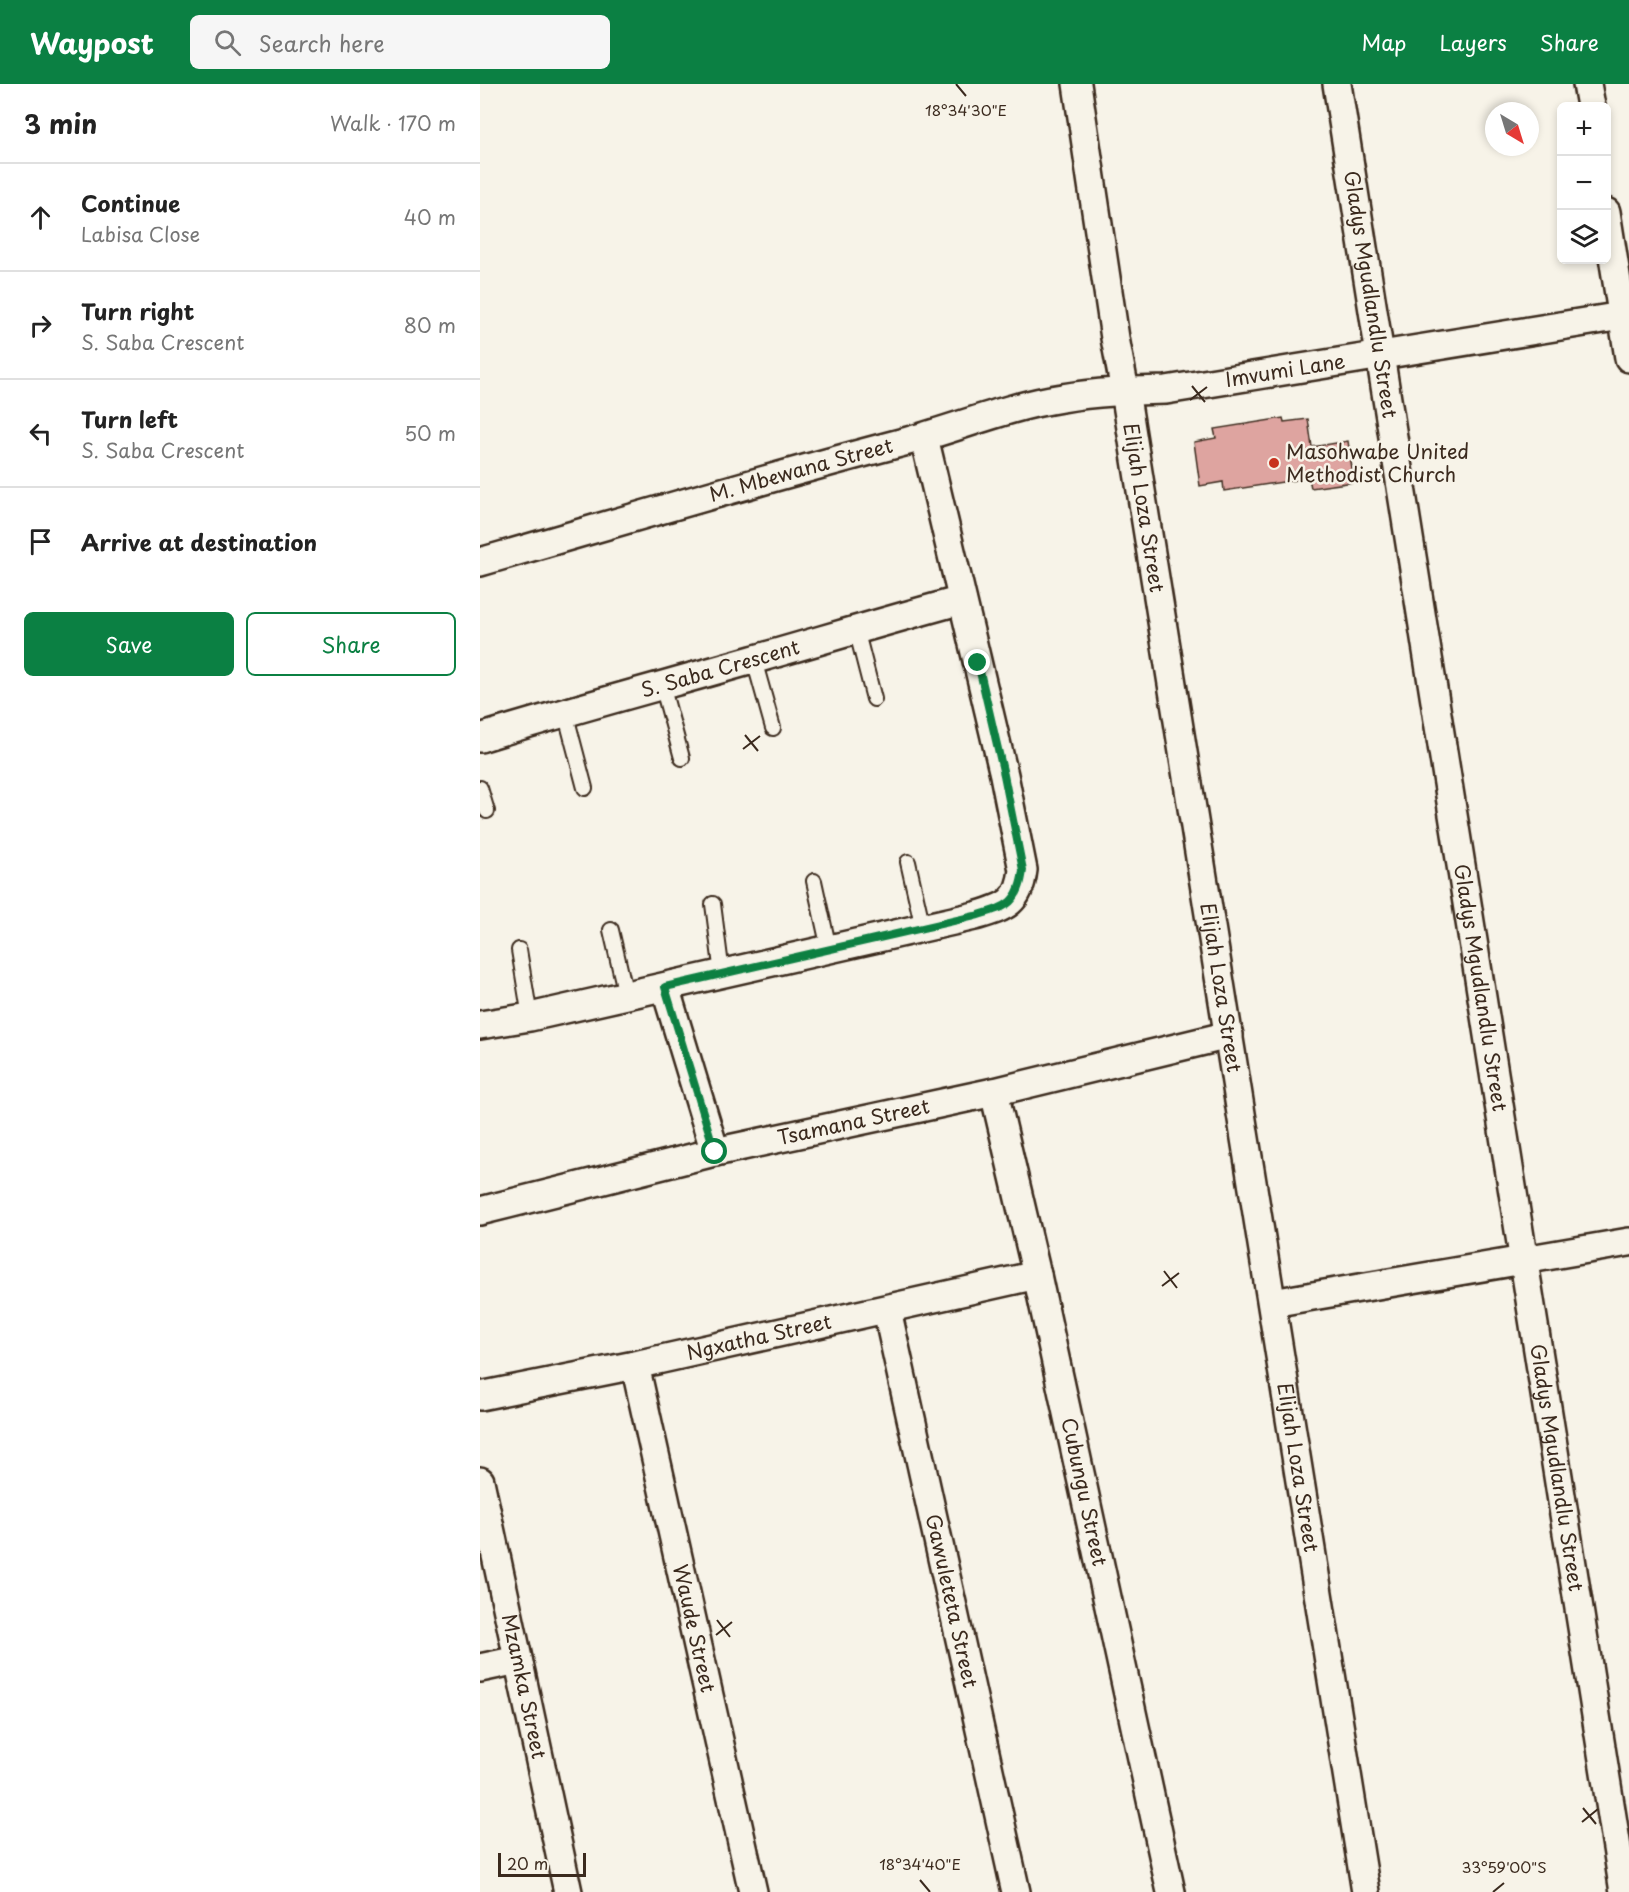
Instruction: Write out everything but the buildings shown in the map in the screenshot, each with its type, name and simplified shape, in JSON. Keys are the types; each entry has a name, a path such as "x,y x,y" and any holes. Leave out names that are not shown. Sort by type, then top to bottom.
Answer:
{"street":[{"name":"Elijah Loza Street","path":"1077,84 1115,338 1366,1892"},
{"name":"Gladys Mgudlandlu Street","path":"1337,84 1624,1892"},
{"path":"1587,84 1589,102"},
{"path":"1611,244 1629,358"},
{"name":"Imvumi Lane","path":"1125,391 1166,390 1622,316"},
{"name":"M. Mbewana Street","path":"480,562 977,419 1047,401 1125,391"},
{"path":"480,1025 530,1017 626,994 722,975 975,916 1008,905 1016,896 1021,885 1023,870 1004,775 924,436"},
{"name":"S. Saba Crescent","path":"480,738 754,660 856,628 962,600"},
{"path":"665,987 715,1152"},
{"name":"Tsamana Street","path":"480,1211 715,1152 994,1092 1229,1035"},
{"name":"Cubungu Street","path":"994,1092 1037,1275 1171,1892"},
{"path":"1272,1303 1629,1242"},
{"name":"Ngxatha Street","path":"480,1396 635,1365 1037,1275"},
{"name":"Gawuleteta Street","path":"887,1310 1016,1892"},
{"name":"Waude Street","path":"635,1365 753,1892"},
{"name":"Mzamka Street","path":"480,1481 568,1892"},
{"path":"480,1668 518,1660"}],"lane":[{"path":"856,628 874,699"},
{"path":"754,660 773,728"},
{"path":"662,685 682,758"},
{"path":"566,712 585,788"},
{"path":"480,788 487,811"},
{"path":"908,862 923,928"},
{"path":"814,881 829,949"},
{"path":"713,904 722,975"},
{"path":"611,930 626,994"},
{"path":"519,950 530,1017"}],"place":[{"name":"Masohwabe United Methodist Church","path":"1274,463"}],"route":[{"path":"715,1152 665,987 975,916 1008,905 1016,896 1021,885 1023,870 978,663"}]}
